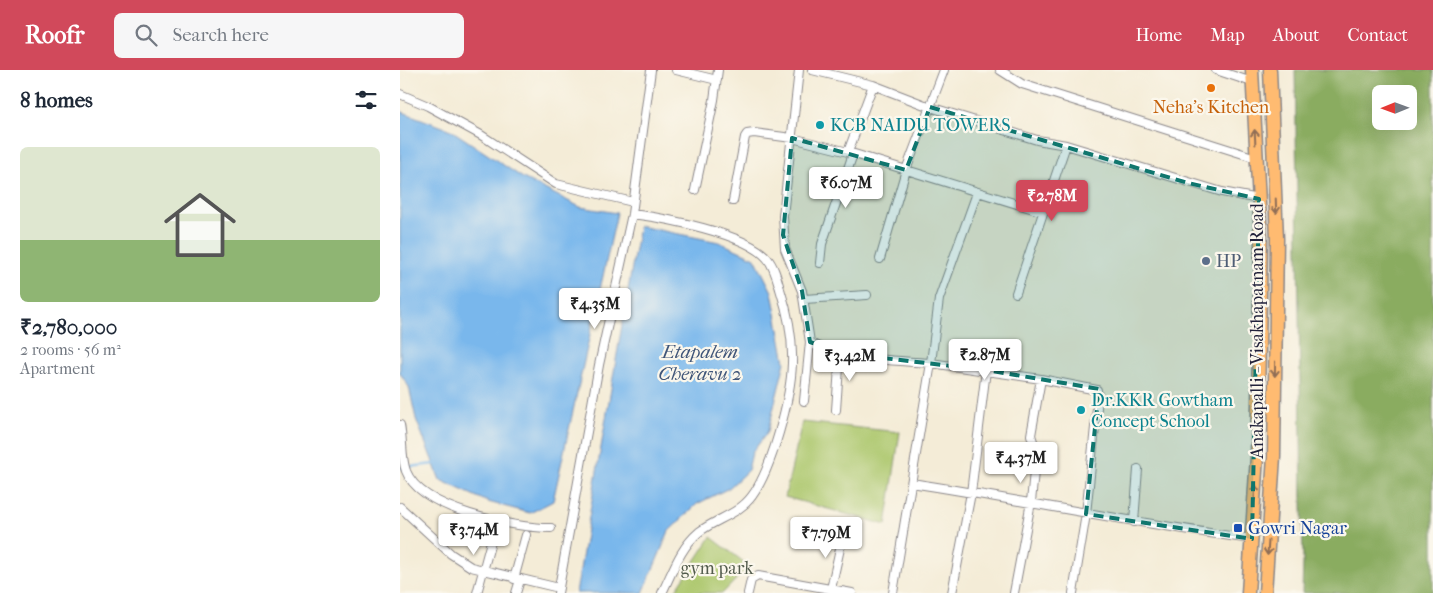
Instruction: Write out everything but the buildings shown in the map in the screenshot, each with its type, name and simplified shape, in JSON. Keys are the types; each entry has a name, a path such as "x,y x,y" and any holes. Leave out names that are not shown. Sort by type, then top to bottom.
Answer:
{"main road":[{"name":"Anakapalli - Visakhapatnam Road","path":"1265,593 1274,456 1277,239 1270,70"},
{"name":"Anakapalli - Visakhapatnam Road","path":"1248,593 1257,456 1260,283 1259,199 1252,76"}],"street":[{"path":"400,507 450,554 471,567 558,590 599,365 632,214 651,70"},
{"path":"676,70 717,80"},
{"path":"695,190 718,70"},
{"path":"799,70 783,216 783,235 786,249 804,298 810,342 804,401"},
{"path":"812,70 873,85 930,107 1037,140 1066,145 1188,183 1259,199"},
{"path":"880,259 906,170 944,70"},
{"path":"1000,70 1022,84 1256,158"},
{"path":"1216,70 1252,76"},
{"path":"820,263 822,244 873,85"},
{"path":"400,94 428,106 481,134 556,184 633,202"},
{"path":"733,201 747,134 754,133 792,138 851,153 976,193 1043,212"},
{"path":"1016,293 1066,145"},
{"path":"893,593 931,363 939,299 976,193"},
{"path":"632,214 698,228 748,244 761,252 768,258 775,272 788,311 792,346 791,379 774,449 753,495 736,511 699,533 688,544 672,570 662,593"},
{"path":"804,298 867,295"},
{"path":"810,342 818,348 840,353 986,370 1093,388 1098,393 1086,514 1073,593"},
{"path":"836,410 840,353"},
{"path":"952,593 971,493 986,370"},
{"path":"1014,593 1031,502 1036,451 1031,436 1041,379"},
{"path":"400,425 407,472 415,483 432,497 460,512 524,528 551,528"},
{"path":"1134,522 1138,469"},
{"path":"912,483 1031,502 1086,514 1252,540"},
{"path":"477,593 496,527"},
{"path":"516,593 526,535"},
{"path":"831,589 843,535"},
{"path":"748,593 751,580 758,576 852,593"}],"highlighted area":[{"path":"930,107 1188,183 1259,199 1252,539 1086,514 1099,389 986,370 840,353 810,342 802,291 783,235 792,138 906,170"}],"green space":[{"path":"1295,70 1433,70 1433,593 1302,593"},
{"path":"802,422 900,432 886,525 785,497"},
{"name":"gym park","path":"711,537 749,566 723,593 674,593"}],"water":[{"path":"400,111 451,130 523,178 580,207 617,213 553,501 530,513 488,502 440,480 416,419 409,387 400,373"},
{"name":"Etapalem Cheravu 2","path":"639,226 719,242 755,258 772,292 785,362 768,431 752,453 748,470 729,488 697,504 669,531 643,593 576,593"}],"waterway":[{"path":"400,468 434,464"}],"place":[{"name":"Neha's Kitchen","path":"1211,88"},
{"name":"KCB NAIDU TOWERS","path":"820,125"},
{"name":"HP","path":"1206,261"},
{"name":"Dr.KKR Gowtham Concept School","path":"1081,410"},
{"name":"Gowri Nagar","path":"1238,528"}]}
